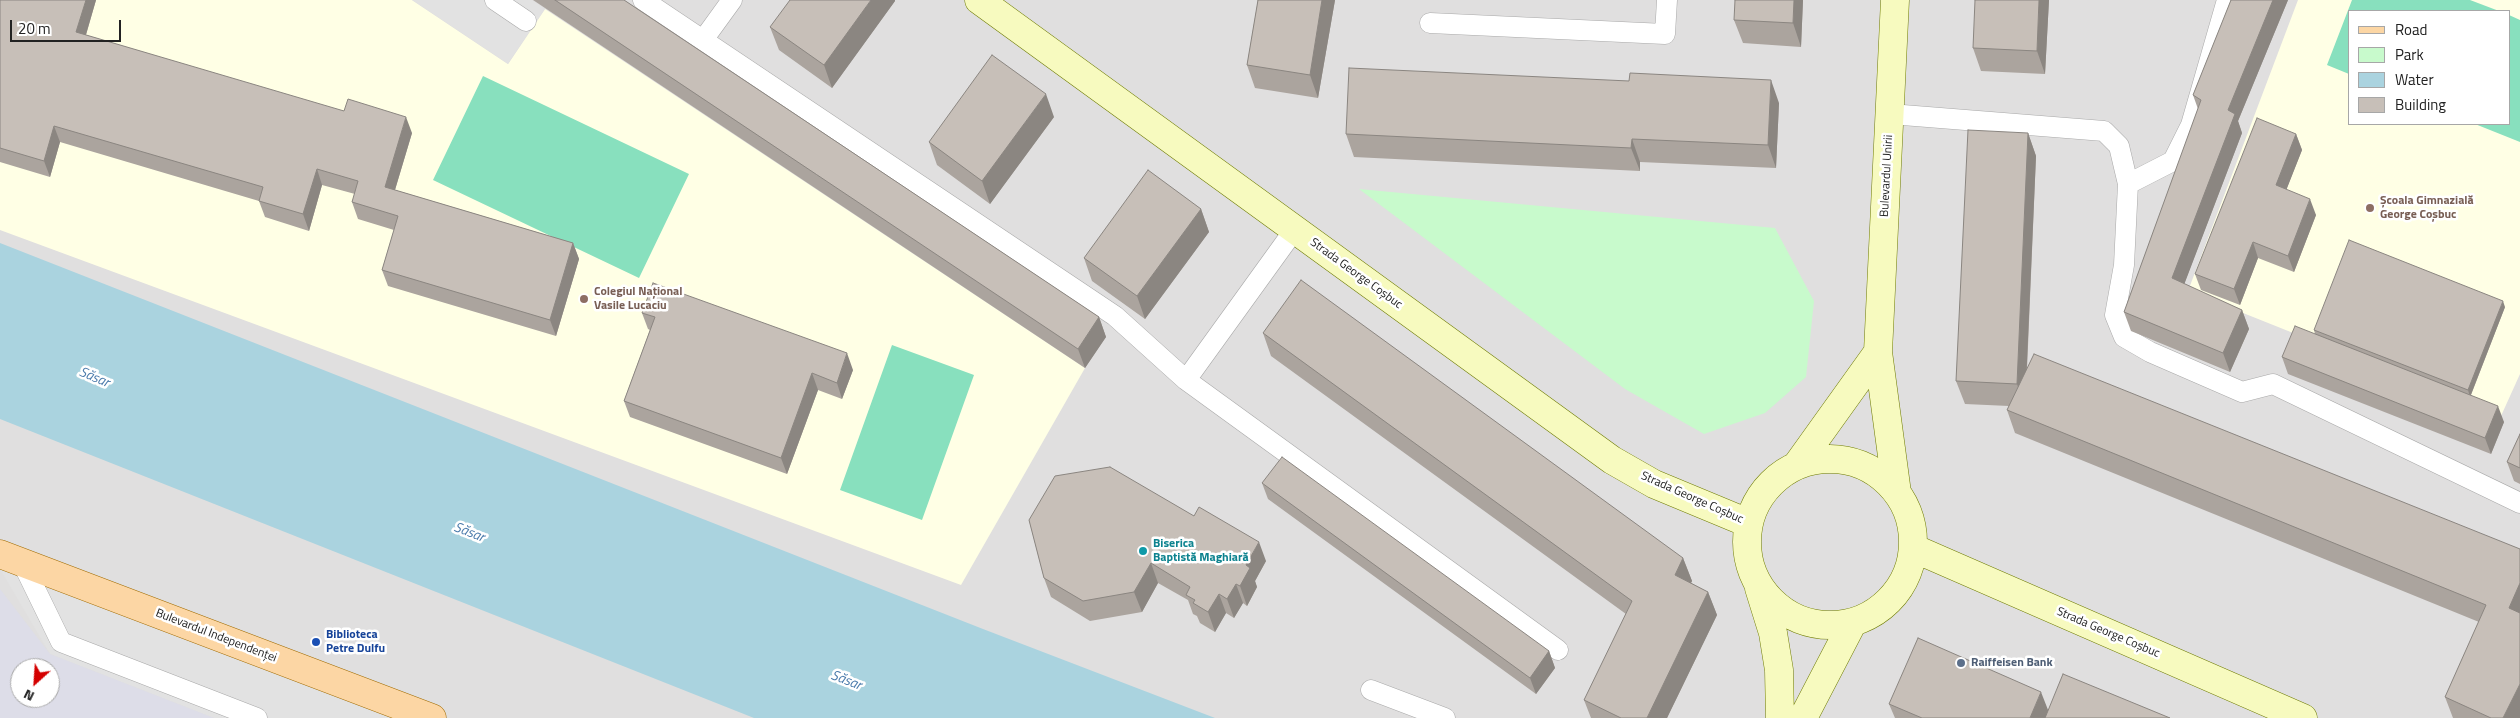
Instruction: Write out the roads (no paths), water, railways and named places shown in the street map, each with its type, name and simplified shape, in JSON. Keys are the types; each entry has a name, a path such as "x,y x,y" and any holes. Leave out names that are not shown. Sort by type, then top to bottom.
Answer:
{"main road":[{"name":"Strada George Coșbuc","path":"979,0 1612,460 1654,484 1748,523"},
{"name":"Bulevardul Unirii","path":"1895,0 1878,352 1898,493"},
{"name":"Bulevardul Unirii","path":"1797,465 1878,352"},
{"name":"Bulevardul Unirii","path":"1758,584 1769,599 1783,610 1799,619 1817,624 1853,622 1882,606 1894,594 1910,565 1913,548 1912,529 1907,510 1898,493 1874,471 1860,464 1828,458 1797,465 1780,475 1766,488 1755,505 1748,523 1746,544 1750,565 1758,584 1772,633 1778,670 1780,718"},
{"name":"Strada George Coșbuc","path":"1913,548 2303,718"},
{"name":"Bulevardul Independenței","path":"11,558 432,718"},
{"path":"1803,718 1853,622"}],"lane":[{"path":"495,0 526,21"},
{"path":"643,0 1116,316 1186,380 1558,650"},
{"path":"703,40 732,0"},
{"path":"1430,23 1666,34 1668,0"},
{"path":"2128,184 2173,161 2191,124 2227,0"},
{"path":"1890,114 2104,131 2119,146 2128,184 2124,265 2115,315 2124,337 2150,352 2242,392 2273,384 2520,503"},
{"path":"1186,380 1295,229"},
{"path":"11,558 61,642 257,718"},
{"path":"1371,690 1445,718"}],"water":[{"name":"Săsar","path":"0,243 983,629 1215,718 754,718 0,419"}],"place":[{"name":"Școala Gimnazială George Coșbuc","path":"2370,208"},
{"name":"Colegiul Național Vasile Lucaciu","path":"584,299"},
{"name":"Biserica Baptistă Maghiară","path":"1143,551"},
{"name":"Biblioteca Petre Dulfu","path":"316,642"},
{"name":"Raiffeisen Bank","path":"1961,663"}]}
